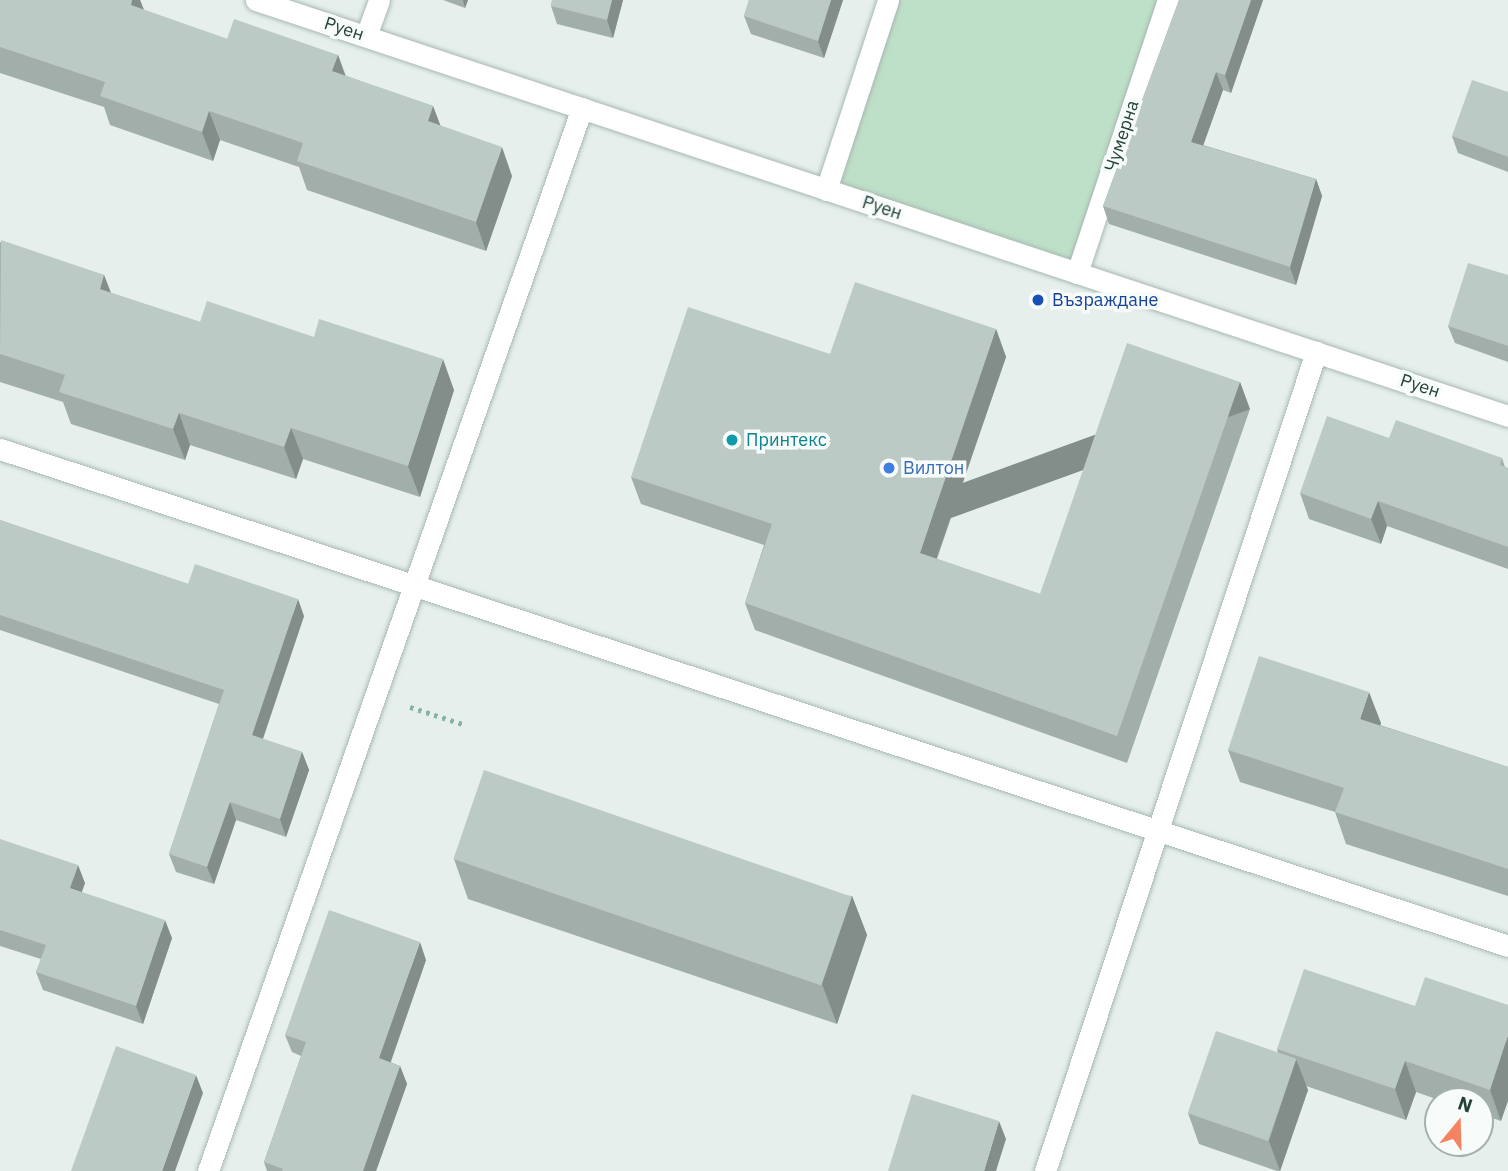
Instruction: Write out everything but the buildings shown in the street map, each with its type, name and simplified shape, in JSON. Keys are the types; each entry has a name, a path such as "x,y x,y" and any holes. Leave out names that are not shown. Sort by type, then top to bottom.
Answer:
{"street":[{"name":"Руен","path":"256,0 1508,416"},
{"path":"366,36 379,0"},
{"path":"826,190 888,0"},
{"name":"Чумерна","path":"1077,273 1168,0"},
{"path":"208,1171 582,108"},
{"path":"1045,1171 1317,352"},
{"path":"0,449 1508,946"}],"path":[{"path":"375,695 466,725"}],"green space":[{"path":"888,0 1168,0 1077,273 826,190"}],"place":[{"name":"Възраждане","path":"1038,300"},
{"name":"Принтекс","path":"732,440"},
{"name":"Вилтон","path":"889,468"}]}
